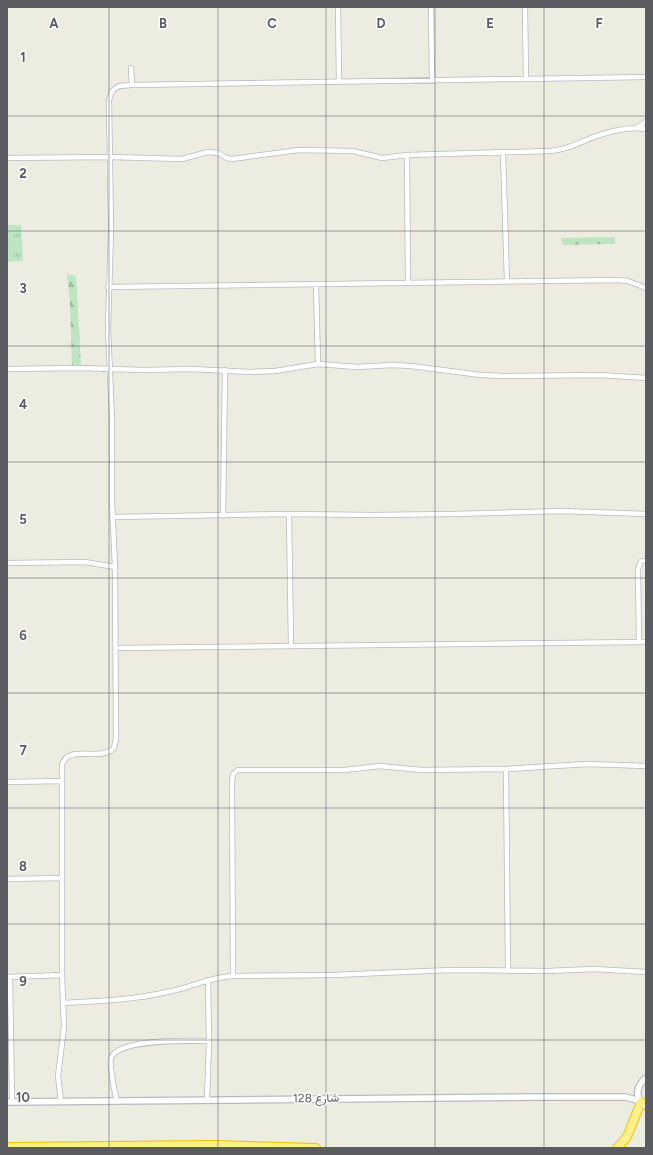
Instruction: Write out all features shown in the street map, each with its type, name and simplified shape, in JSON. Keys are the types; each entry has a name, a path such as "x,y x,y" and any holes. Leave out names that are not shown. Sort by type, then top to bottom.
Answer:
{"highway":[{"path":"617,1148 627,1137 644,1104"},
{"path":"7,1147 215,1145 316,1148"}],"street":[{"path":"338,7 339,82"},
{"path":"431,7 432,80"},
{"path":"525,7 526,79"},
{"path":"131,68 132,85"},
{"path":"61,1102 58,1076 64,1027 62,975 62,764 66,757 73,754 106,754 114,748 116,744 115,567 112,517 112,419 108,328 108,287 111,230 110,95 115,88 119,86 132,85 646,77"},
{"path":"7,158 110,157 182,159 208,152 227,158 232,158 305,150 353,151 377,158 407,155 559,151 568,149 605,134 634,128 646,122"},
{"path":"634,128 646,129"},
{"path":"503,153 506,281"},
{"path":"407,155 408,283"},
{"path":"108,287 618,280 628,281 646,288"},
{"path":"316,284 318,364"},
{"path":"7,369 110,368 263,372 318,364 353,366 403,365 464,373 505,376 600,375 646,378"},
{"path":"223,516 225,370"},
{"path":"112,517 156,515 373,515 562,511 646,514"},
{"path":"289,514 291,646"},
{"path":"640,642 638,570 642,560 646,561"},
{"path":"7,563 85,562 115,567"},
{"path":"116,648 646,642"},
{"path":"233,976 232,778 235,772 242,770 345,770 380,766 421,770 506,769 587,764 646,766"},
{"path":"506,769 508,970"},
{"path":"7,782 61,781"},
{"path":"7,879 62,878"},
{"path":"63,1004 151,996 184,988 208,980 233,976 435,971 548,971 602,968 646,972"},
{"path":"10,1102 9,977 62,975"},
{"path":"207,1100 209,1041 208,980"},
{"path":"116,1101 110,1061 114,1055 128,1047 144,1043 209,1041"},
{"path":"644,1104 638,1095 638,1090 640,1084 646,1078"},
{"name":"شارع 128","path":"625,1097 638,1090"},
{"name":"شارع 128","path":"10,1102 432,1097 625,1097 644,1104"}],"green space":[{"path":"7,225 21,225 23,261 7,262"},
{"path":"615,237 615,244 562,245 561,238"},
{"path":"67,274 76,276 81,365 72,365 70,304"}]}
